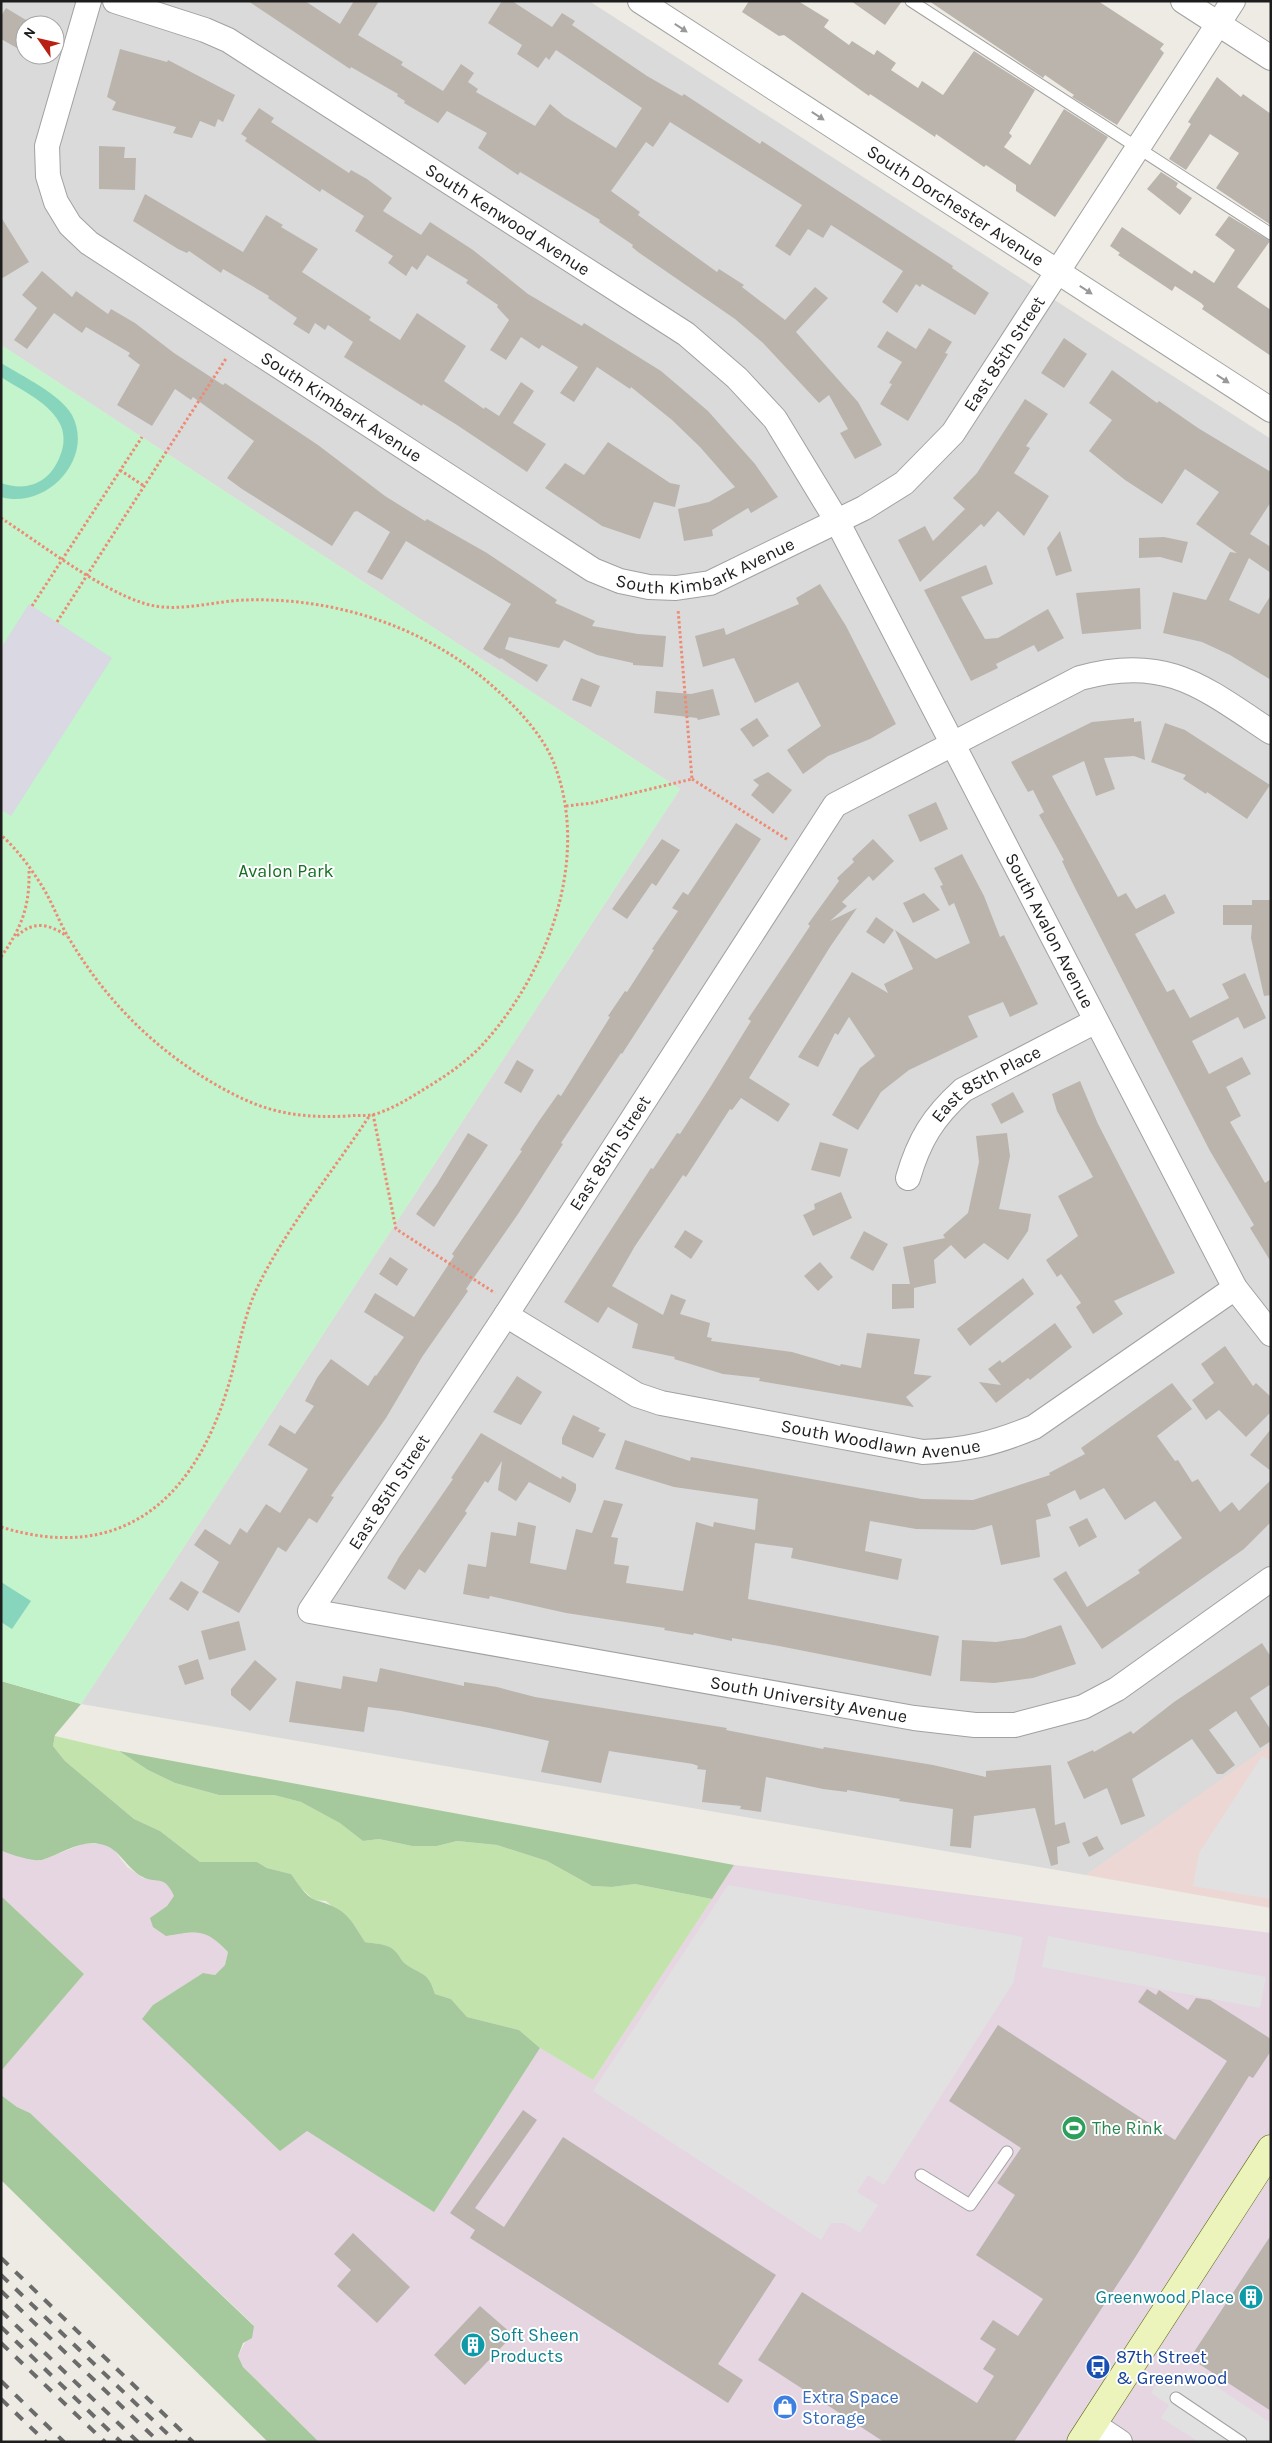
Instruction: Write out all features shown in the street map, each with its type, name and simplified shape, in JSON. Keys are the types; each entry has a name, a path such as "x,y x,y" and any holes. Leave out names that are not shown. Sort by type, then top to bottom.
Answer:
{"main road":[{"path":"1087,2433 1271,2149"}],"street":[{"name":"South Kimbark Avenue","path":"89,1 47,146 48,176 56,202 70,226 89,243 593,570 620,581 649,587 676,588 710,583 837,521"},
{"name":"South Kenwood Avenue","path":"114,1 205,30 228,40 686,334 737,378 775,419 837,521"},
{"name":"South Dorchester Avenue","path":"640,1 1271,410"},
{"path":"1183,1 1271,58"},
{"name":"East 85th Street","path":"837,521 864,508 904,483 953,433 1233,1"},
{"name":"South Avalon Avenue","path":"837,521 954,743 1235,1288 1271,1334"},
{"path":"954,743 1080,678 1105,671 1131,668 1161,672 1184,679 1207,690 1271,732"},
{"name":"East 85th Street","path":"310,1611 506,1315 834,806 954,743"},
{"name":"East 85th Place","path":"908,1178 915,1153 928,1128 945,1106 963,1090 1096,1021"},
{"name":"South Woodlawn Avenue","path":"506,1315 630,1391 661,1403 923,1452 963,1450 1001,1441 1034,1427 1235,1288"},
{"name":"South University Avenue","path":"310,1611 914,1718 975,1725 1015,1725 1082,1707 1116,1689 1271,1579"},
{"path":"1087,2433 1120,2442"}],"lane":[{"path":"911,1 1271,234"},
{"path":"920,2175 970,2205 1007,2152"},
{"path":"1176,2398 1241,2442"}],"path":[{"path":"57,622 227,357"},
{"path":"32,606 142,437"},
{"path":"120,470 144,486"},
{"path":"1,519 87,574 122,594 143,603 159,607 245,600 317,604 354,612 396,626 432,644 471,669 499,691 540,739 554,761 566,806 568,852 560,902 547,938 520,994 483,1045 463,1062 412,1097 372,1115 322,1118 296,1117 267,1110 198,1075 159,1047 128,1017 84,964 67,936 45,891 1,835"},
{"path":"678,609 692,779"},
{"path":"566,806 592,803 692,779 788,840"},
{"path":"14,939 28,902 29,869"},
{"path":"1,957 23,930 44,924 54,927 67,936"},
{"path":"372,1115 396,1229 496,1293"},
{"path":"1,1528 28,1535 53,1537 103,1534 126,1526 146,1514 167,1499 185,1480 203,1452 216,1421 248,1312 258,1286 274,1258 372,1115"}],"shaded area":[{"path":"1,1 589,1 1271,439 1271,1747 1086,1875 81,1704 680,789 1,345"},
{"path":"29,604 112,658 11,816 1,810 1,648"},
{"path":"1271,1744 1271,1908 1086,1875"},
{"path":"1262,1756 1271,1761 1271,1899 1193,1886 1199,1853"},
{"path":"83,1844 103,1844 114,1850 127,1867 143,1878 159,1879 170,1887 175,1896 167,1906 151,1918 185,1933 200,1932 214,1938 228,1952 225,1965 215,1975 203,1973 153,2005 307,2131 434,2211 540,2048 593,2080 734,1865 1271,1933 1271,2442 319,2442 243,2367 238,2356 254,2325 30,2113 17,2107 1,2095 1,2071 84,1974 1,1896 1,1850 40,1861"},
{"path":"728,1885 1023,1937 1013,1983 884,2185 868,2175 857,2192 878,2205 860,2233 844,2223 831,2223 821,2240 593,2091"},
{"path":"1048,1936 1266,1977 1260,2008 1042,1967"},
{"path":"1190,2369 1271,2423 1271,2442 1199,2442 1161,2418 1169,2405 1151,2393 1165,2373 1179,2383"}],"green space":[{"name":"Avalon Park","path":"1,345 680,789 81,1704 1,1681"},
{"path":"1,363 40,386 59,400 72,415 77,432 77,448 72,464 62,477 49,488 34,496 18,499 1,497 1,483 11,486 28,486 44,479 56,465 60,456 63,434 61,426 50,410 35,398 1,377"},
{"path":"1,1582 31,1601 12,1629 1,1622"},
{"path":"1,1681 81,1704 55,1735 53,1746 65,1761 134,1819 160,1831 200,1862 257,1862 267,1868 291,1874 311,1898 338,1909 345,1914 365,1942 390,1947 406,1964 428,1978 435,1994 451,1999 467,2017 519,2030 540,2048 434,2212 307,2131 280,2151 142,2019 153,2005 203,1973 215,1975 225,1965 228,1952 207,1935 186,1933 166,1936 153,1927 150,1918 167,1906 174,1896 167,1884 141,1876 114,1850 96,1843 80,1845 42,1860 33,1860 1,1850"},
{"path":"55,1736 119,1751 148,1770 175,1783 219,1795 274,1795 301,1802 341,1823 363,1841 379,1839 412,1846 437,1846 457,1841 497,1845 547,1861 592,1886 612,1887 635,1884 712,1899 593,2080 540,2048 519,2030 467,2017 451,1999 435,1994 428,1978 406,1964 390,1947 365,1942 355,1926 326,1901 314,1900 300,1887 291,1874 267,1868 257,1862 200,1862 160,1831 134,1819 65,1761 53,1746"},
{"path":"119,1751 734,1865 712,1899 635,1884 612,1887 592,1886 547,1861 497,1845 457,1841 437,1846 412,1846 379,1839 363,1841 340,1823 301,1802 274,1795 219,1795 175,1783 148,1770"},
{"path":"1,1896 84,1974 1,2071"},
{"path":"1,2095 17,2107 30,2113 254,2326 252,2338 243,2343 238,2356 243,2367 319,2442 268,2442 1,2180"}],"building":[{"path":"248,1 305,1 340,24 354,1 379,1 358,35 403,62 401,65 443,91 461,64 474,73 468,82 478,89 476,92 535,126 550,104 564,116 616,148 642,108 556,50 549,60 546,57 538,68 517,54 522,45 488,23 502,1 512,1 552,27 562,13 575,21 572,25 647,76 682,96 684,94 760,144 762,141 953,266 952,268 989,293 975,315 922,284 920,287 916,284 897,313 882,302 903,271 831,225 823,238 808,229 790,256 775,246 802,205 670,122 653,147 646,142 611,191 640,212 638,215 717,272 719,269 744,285 742,287 785,320 815,287 828,298 796,332 858,402 882,445 855,459 840,433 848,429 829,395 819,403 763,343 735,319 638,252 632,247 633,245 599,222 600,220 520,172 518,175 478,148 487,133 447,111 438,123 404,103 405,101 397,96 398,94 351,67 350,69"},
{"path":"749,1 798,1 829,20 824,27 849,45 852,41 874,55 877,50 896,63 891,70 918,88 922,81 943,95 974,51 1035,90 1009,133 1012,136 1004,147 1030,165 1064,109 1108,137 1055,217 1016,191 1016,185 986,165 984,167 936,134 935,137 870,94 869,96 784,35 779,36 742,12"},
{"path":"851,1 902,1 885,25"},
{"path":"929,1 1098,1 1164,44 1160,49 1164,53 1117,125 1072,97 1074,95 1045,75 1043,78"},
{"path":"6,8 18,15 15,15 15,47 1,39 1,16"},
{"path":"120,49 167,62 168,60 235,95 223,122 218,119 215,127 200,121 192,138 173,133 176,127 112,110 116,102 107,97"},
{"path":"1217,77 1241,97 1243,94 1271,114 1271,225 1216,188 1239,153 1210,134 1186,170 1169,159 1191,124 1188,122"},
{"path":"259,108 274,118 271,122 349,173 351,170 367,179 392,198 383,211 421,235 430,222 473,250 528,294 582,326 584,323 661,371 708,411 755,464 778,497 751,513 748,508 712,530 713,536 684,541 678,509 709,502 735,487 700,447 672,420 631,387 630,389 597,367 574,402 560,393 578,367 542,345 539,349 521,337 506,360 490,350 509,320 497,307 498,305 466,283 468,280 427,255 417,270 412,266 406,276 388,263 393,256 355,231 364,216 322,189 320,192 245,141 247,138 241,134"},
{"path":"99,146 125,147 124,158 136,158 135,190 99,189"},
{"path":"1161,172 1178,183 1176,187 1192,198 1180,215 1147,189"},
{"path":"145,194 243,252 266,215 283,225 281,227 318,249 302,272 371,317 369,320 400,340 417,313 466,346 444,381 484,409 485,407 499,416 521,382 534,391 513,423 546,444 527,472 457,425 423,404 422,406 344,357 353,342 328,325 325,330 315,323 309,334 293,324 297,318 268,298 269,296 223,269 221,273 189,251 187,253 178,249 133,221"},
{"path":"1229,216 1270,241 1237,287 1271,310 1271,356 1202,309 1204,306 1201,303 1175,286 1172,291 1118,255 1120,253 1110,246 1122,227 1192,274 1194,270 1214,283 1235,250 1215,235"},
{"path":"1,217 29,262 1,279"},
{"path":"42,271 72,297 76,291 108,314 111,309 135,323 174,353 223,385 225,383 318,445 385,496 425,521 427,519 487,553 557,600 555,603 595,621 592,626 638,634 666,636 663,667 633,665 633,663 597,655 564,640 559,648 509,637 505,649 548,665 537,682 501,658 483,649 511,604 406,541 382,580 367,572 390,532 357,511 354,512 332,546 242,489 227,478 254,441 193,397 191,400 175,389 152,426 117,405 140,365 128,356 130,353 86,327 82,333 54,313 27,349 14,340 37,308 22,295"},
{"path":"929,328 952,342 945,353 948,354 908,421 880,404 892,384 889,383 902,362 877,347 887,331 916,349"},
{"path":"1064,338 1087,354 1064,388 1041,373"},
{"path":"1112,370 1157,403 1159,401 1198,428 1271,472 1271,502 1250,534 1271,547 1271,573 1249,558 1229,600 1259,614 1271,595 1271,680 1230,655 1202,642 1163,633 1173,592 1206,600 1230,552 1237,553 1196,524 1219,492 1185,469 1162,504 1125,480 1089,451 1112,420 1089,403"},
{"path":"1025,399 1048,414 1026,446 1030,448 1014,473 1049,496 1024,536 998,511 984,527 981,524 920,582 898,540 925,526 933,541 965,509 953,498 977,473"},
{"path":"608,442 670,483 680,485 675,507 654,502 640,539 602,526 545,488 565,463 584,475"},
{"path":"1060,531 1072,571 1056,576 1047,548"},
{"path":"1164,537 1188,542 1182,563 1160,557 1139,558 1139,538"},
{"path":"986,565 993,584 961,597 985,639 998,638 1048,609 1064,638 1038,652 1034,645 996,664 998,668 971,681 924,590"},
{"path":"820,584 846,626 896,724 870,739 828,756 803,774 787,750 821,726 798,682 755,703 734,658 703,667 695,636 724,628 726,635 799,604 796,598"},
{"path":"1140,588 1141,629 1082,634 1076,593"},
{"path":"581,678 600,686 591,707 572,700"},
{"path":"713,689 720,715 698,720 697,718 654,713 656,691 691,694"},
{"path":"757,718 769,736 753,747 740,729"},
{"path":"1134,718 1134,722 1141,721 1145,760 1134,756 1104,758 1115,789 1096,796 1084,761 1052,776 1118,897 1126,893 1136,909 1165,894 1175,913 1135,934 1167,992 1174,989 1190,1018 1229,998 1222,984 1245,973 1266,1018 1244,1029 1238,1017 1192,1041 1209,1074 1242,1057 1251,1074 1226,1087 1241,1116 1230,1122 1265,1183 1271,1179 1271,1262 1250,1228 1254,1225 1210,1151 1072,882 1062,861 1064,860 1039,815 1044,812 1033,790 1028,792 1011,762 1092,722"},
{"path":"1165,723 1185,730 1270,785 1247,819 1207,792 1206,794 1183,779 1186,775 1151,762"},
{"path":"768,772 792,790 773,814 751,795 759,785 753,780"},
{"path":"936,802 948,829 920,842 908,815"},
{"path":"736,823 761,839 622,1054 561,1143 563,1144 518,1214 466,1289 468,1291 422,1357 386,1418 331,1496 334,1497 317,1523 309,1518 286,1552 278,1547 239,1613 202,1592 219,1562 194,1545 205,1529 230,1545 240,1528 247,1533 266,1504 280,1513 308,1469 268,1445 280,1425 295,1434 314,1406 305,1401 317,1378 331,1359 368,1386 376,1376 404,1337 364,1312 375,1293 414,1317 454,1256 452,1254 522,1151 520,1150 558,1094 561,1096 610,1017 608,1016 625,991 627,992 654,950 652,949 678,911 672,908 683,892 688,895"},
{"path":"662,839 680,850 656,886 652,883 627,919 612,909"},
{"path":"873,839 894,861 873,881 869,876 842,902 847,906 830,921 857,908 830,947 749,1078 790,1104 778,1122 741,1098 732,1110 730,1109 686,1177 683,1175 635,1246 612,1286 663,1315 671,1294 686,1300 680,1314 710,1323 707,1337 712,1338 711,1341 792,1352 840,1366 841,1364 861,1368 867,1333 920,1339 914,1374 932,1376 906,1397 914,1407 759,1381 760,1378 723,1374 674,1359 675,1357 632,1348 638,1324 608,1307 598,1323 564,1302 651,1168 653,1169 677,1133 680,1134 711,1086 751,1021 748,1019 810,926 808,924 839,881 837,878 854,862 852,859"},
{"path":"962,854 984,896 1000,937 1004,935 1038,1004 1010,1017 1003,1002 968,1016 978,1037 909,1070 881,1092 858,1130 832,1115 860,1068 875,1056 849,1017 838,1035 835,1033 818,1067 798,1057 852,972 888,993 884,984 913,969 895,930 936,959 970,943 954,903 949,906 940,886 943,885 934,868"},
{"path":"924,893 940,910 913,923 903,903"},
{"path":"1252,900 1271,900 1271,995 1264,996 1251,938 1252,925 1223,925 1223,905 1252,905"},
{"path":"876,917 894,930 884,944 866,932"},
{"path":"517,1060 534,1070 521,1093 504,1083"},
{"path":"1080,1081 1098,1124 1175,1273 1114,1301 1123,1314 1093,1334 1076,1307 1081,1303 1061,1274 1057,1277 1046,1260 1078,1236 1058,1196 1093,1177 1057,1111 1052,1094"},
{"path":"1013,1092 1024,1112 1001,1124 991,1104"},
{"path":"468,1133 488,1145 434,1227 416,1214"},
{"path":"1007,1133 1010,1156 999,1209 1031,1214 1028,1231 1008,1260 984,1243 965,1259 951,1245 934,1260 936,1283 914,1288 914,1308 892,1309 892,1284 910,1284 903,1247 945,1238 943,1235 968,1213 979,1162 976,1136"},
{"path":"820,1142 848,1149 840,1177 811,1170"},
{"path":"841,1192 852,1218 813,1236 803,1215 815,1209 814,1204"},
{"path":"685,1230 703,1241 691,1259 674,1247"},
{"path":"864,1231 888,1244 873,1271 850,1258"},
{"path":"390,1257 408,1269 397,1286 379,1274"},
{"path":"820,1262 833,1277 818,1291 804,1276"},
{"path":"1023,1278 1034,1294 970,1346 957,1329"},
{"path":"1055,1323 1072,1347 1030,1380 1028,1378 996,1403 979,1382 1001,1385 988,1369 1000,1360 1002,1363"},
{"path":"1225,1346 1253,1386 1256,1383 1271,1397 1271,1412 1246,1437 1219,1410 1206,1420 1192,1400 1214,1383 1201,1364"},
{"path":"517,1376 542,1392 521,1425 493,1412"},
{"path":"1172,1383 1192,1409 1157,1436 1175,1461 1178,1460 1192,1482 1198,1479 1220,1512 1232,1502 1239,1511 1271,1480 1271,1522 1244,1549 1102,1649 1053,1579 1066,1571 1087,1607 1140,1573 1138,1570 1182,1538 1155,1501 1125,1520 1104,1488 1080,1500 1075,1490 1047,1504 1051,1516 1036,1520 1040,1557 1001,1565 992,1525 974,1530 916,1529 870,1521 865,1551 902,1559 898,1580 791,1558 793,1548 755,1543 748,1599 939,1636 931,1676 779,1646 732,1638 732,1641 694,1633 693,1635 664,1630 665,1628 566,1613 490,1596 489,1599 463,1594 468,1564 486,1567 491,1532 516,1536 518,1522 536,1526 530,1563 566,1570 576,1529 592,1533 604,1500 623,1504 611,1537 618,1538 614,1564 629,1566 626,1583 683,1591 696,1522 713,1527 714,1522 755,1530 758,1499 674,1487 615,1469 625,1440 690,1461 691,1457 922,1499 973,1500 1050,1475 1049,1473 1085,1454 1081,1448"},
{"path":"573,1415 600,1428 598,1431 606,1434 593,1458 562,1444 562,1438"},
{"path":"1271,1429 1271,1471 1250,1455"},
{"path":"481,1433 561,1479 562,1476 576,1484 576,1490 570,1503 529,1482 516,1501 498,1490 502,1461 488,1483 485,1481 465,1511 467,1513 425,1573 419,1569 405,1590 387,1578 399,1557 453,1479 451,1478"},
{"path":"1087,1518 1097,1537 1079,1547 1069,1527"},
{"path":"181,1581 199,1592 188,1611 169,1599"},
{"path":"239,1621 246,1650 209,1660 201,1631"},
{"path":"1061,1625 1076,1664 1033,1678 994,1683 960,1681 962,1640 996,1642 1024,1638"},
{"path":"1262,1643 1271,1657 1271,1684 1250,1698 1271,1730 1271,1741 1260,1748 1236,1711 1209,1730 1235,1765 1223,1774 1217,1774 1192,1739 1132,1779 1145,1816 1121,1825 1107,1788 1084,1799 1067,1762 1093,1750 1094,1752 1131,1731 1133,1734 1174,1702"},
{"path":"198,1659 204,1679 185,1685 178,1666"},
{"path":"255,1660 277,1679 250,1711 231,1695 231,1689"},
{"path":"380,1668 464,1686 464,1682 497,1687 535,1697 727,1728 726,1730 823,1749 824,1747 933,1765 986,1777 986,1771 1051,1765 1055,1825 1065,1822 1070,1843 1057,1847 1058,1864 1051,1866 1035,1808 974,1816 971,1848 950,1846 953,1809 899,1801 900,1799 847,1790 847,1792 823,1789 766,1777 761,1812 740,1809 741,1806 702,1802 706,1770 697,1769 698,1766 693,1764 609,1751 601,1783 541,1772 549,1741 489,1728 401,1711 368,1707 364,1732 289,1722 296,1681 341,1689 343,1676 377,1682"},
{"path":"1097,1836 1104,1849 1089,1857 1082,1843"},
{"path":"1147,1989 1156,1995 1159,1990 1188,2010 1196,1998 1210,2000 1271,2039 1271,2051 1253,2078 1249,2076 1136,2256 1014,2442 884,2442 758,2360 802,2292 977,2403 994,2376 983,2369 996,2349 980,2339 993,2320 1018,2336 1043,2299 976,2255 1015,2195 997,2183 1021,2148 949,2101 998,2025 1175,2140 1227,2061 1138,2002"},
{"path":"523,2110 537,2120 475,2208 504,2227 563,2137 776,2275 718,2364 743,2380 728,2403 470,2238 475,2230 450,2213"},
{"path":"353,2233 410,2287 377,2323 337,2286 351,2270 334,2254"},
{"name":"Greenwood Place","path":"1271,2235 1271,2411 1190,2358"},
{"name":"Soft Sheen Products","path":"480,2306 513,2335 465,2385 434,2355"}],"railway":[{"path":"1,2258 193,2442"},
{"path":"1,2275 176,2442"},
{"path":"1,2291 159,2442"},
{"path":"1,2311 138,2442"},
{"path":"1,2327 121,2442"},
{"path":"1,2343 105,2442"},
{"path":"1,2381 64,2442"},
{"path":"1,2399 46,2442"}],"place":[{"name":"The Rink","path":"1074,2128"},
{"name":"Greenwood Place","path":"1251,2297"},
{"name":"Soft Sheen Products","path":"473,2345"},
{"name":"87th Street & Greenwood","path":"1098,2367"},
{"name":"Extra Space Storage","path":"785,2407"}]}
